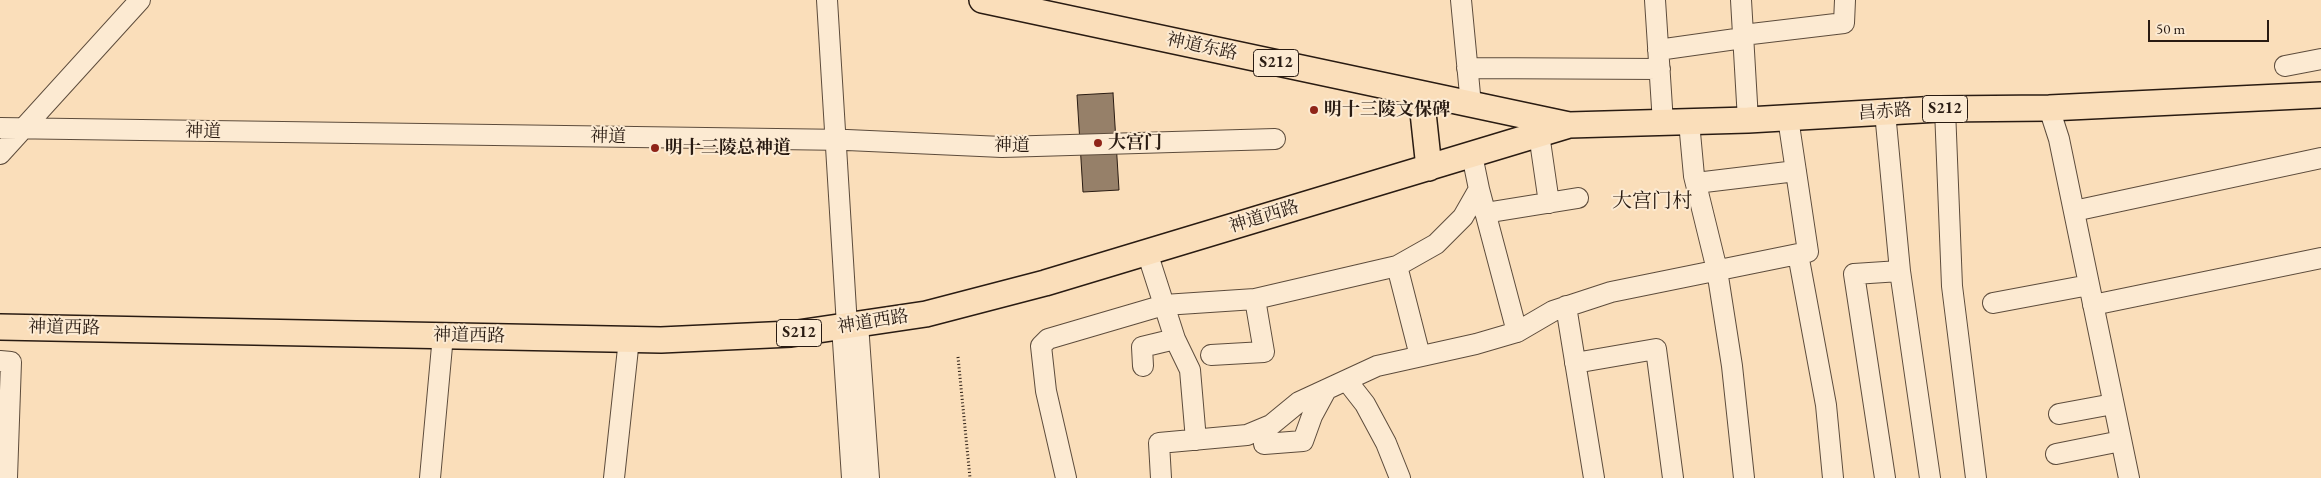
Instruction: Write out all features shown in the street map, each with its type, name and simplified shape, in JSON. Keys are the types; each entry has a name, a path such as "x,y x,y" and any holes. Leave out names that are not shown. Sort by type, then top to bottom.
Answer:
{"main road":[{"name":"神道东路","path":"982,0 1569,126"},
{"path":"1421,94 1420,132 1429,168"},
{"name":"昌赤路","path":"1569,126 1748,120 1946,109 2049,108 2321,95"},
{"name":"神道西路","path":"0,327 629,339 791,334 926,314 1045,283 1569,126"}],"street":[{"path":"0,154 25,129 140,0"},
{"path":"827,0 849,325 869,478"},
{"path":"1461,0 1471,105"},
{"path":"1655,0 1663,123"},
{"path":"1741,0 1748,120"},
{"path":"1468,68 1659,60 1743,37 1844,23 1845,0"},
{"path":"2286,66 2321,59"},
{"path":"2049,108 2059,139 2129,478"},
{"path":"1946,109 1952,286 1976,478"},
{"path":"1885,112 1900,271 1930,478"},
{"path":"1161,478 1159,444 1247,435 1271,425 1299,402 1325,392 1377,366 1517,332 1566,306 1611,292 1808,252 1788,118"},
{"path":"1690,122 1696,183 1717,270 1732,366 1744,478"},
{"name":"神道","path":"0,128 835,140 1002,147 1275,139"},
{"path":"1539,134 1549,203"},
{"path":"1472,155 1478,188 1517,332"},
{"path":"2074,211 2321,158"},
{"path":"1696,183 1796,170"},
{"path":"1066,478 1046,391 1041,346 1048,339 1164,305 1255,299 1397,266 1436,244 1463,217 1478,188"},
{"path":"1485,213 1578,198"},
{"path":"1147,252 1175,340 1190,370 1196,440"},
{"path":"1798,254 1826,405 1833,478"},
{"path":"2093,305 2321,258"},
{"path":"1397,266 1420,356"},
{"path":"1885,478 1854,274 1900,271"},
{"path":"1992,303 2089,285"},
{"path":"1211,356 1264,352 1255,299"},
{"path":"1566,306 1594,478"},
{"path":"849,325 852,478"},
{"path":"430,478 443,335"},
{"path":"614,478 629,339"},
{"path":"1143,366 1142,347 1175,340"},
{"path":"1575,363 1656,349 1673,478"},
{"path":"0,362 12,362 8,478"},
{"path":"1347,381 1365,404 1386,443 1400,478"},
{"path":"1264,444 1303,441 1312,416 1325,392"},
{"path":"2059,414 2114,404"},
{"path":"2056,454 2121,441"}],"path":[{"path":"958,357 970,478"}],"building":[{"name":"大宫门","path":"1113,93 1119,190 1083,192 1077,95"}],"place":[{"name":"明十三陵文保碑","path":"1314,110"},
{"name":"大宫门","path":"1098,143"},
{"name":"明十三陵总神道","path":"655,148"}],"district":[{"name":"大宫门村","path":"1652,202"}]}
